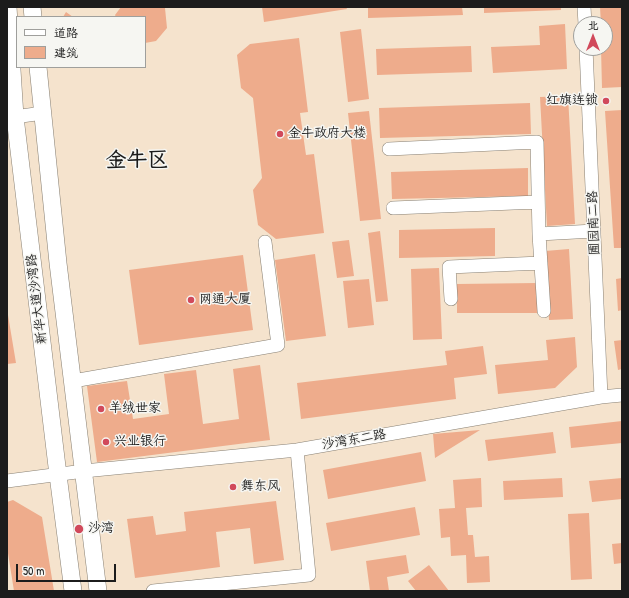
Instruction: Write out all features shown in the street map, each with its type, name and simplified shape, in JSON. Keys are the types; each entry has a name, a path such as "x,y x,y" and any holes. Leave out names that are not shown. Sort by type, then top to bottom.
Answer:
{"main road":[{"name":"新华大道沙湾路","path":"8,7 11,117 73,591"},
{"name":"新华大道沙湾路","path":"38,68 58,255 98,591"}],"street":[{"name":"圃园南二路","path":"586,56 601,397"},
{"path":"11,117 43,113"},
{"path":"389,148 536,142 539,234 544,311"},
{"path":"393,208 538,202"},
{"path":"539,234 594,231"},
{"path":"73,381 278,345 265,242"},
{"path":"451,299 449,267 541,263"},
{"name":"沙湾东二路","path":"7,481 84,471 297,450 601,397 622,395"},
{"path":"153,591 309,575 297,450"}],"building":[{"path":"121,7 164,7 167,28 156,41 146,43 146,16 115,15"},
{"path":"262,7 346,7 347,9 264,22"},
{"path":"368,7 462,7 463,15 368,18"},
{"path":"484,7 561,7 561,10 484,13"},
{"path":"600,7 622,7 622,87 602,88 601,56 613,56 613,16 601,16"},
{"path":"66,12 72,16 64,16"},
{"path":"565,24 567,69 493,73 491,47 540,45 539,26"},
{"path":"361,29 369,99 348,102 340,32"},
{"name":"金牛政府大楼","path":"299,38 308,112 300,113 306,155 314,154 324,233 276,239 258,225 253,190 262,178 253,98 241,88 237,55 250,44"},
{"path":"471,46 472,72 377,75 376,49"},
{"path":"568,96 575,224 547,226 540,97"},
{"path":"530,103 531,134 380,138 379,108"},
{"path":"622,110 622,248 614,248 605,111"},
{"path":"369,111 381,219 360,221 348,113"},
{"path":"528,168 528,196 392,199 391,172"},
{"path":"495,228 495,256 399,258 399,230"},
{"path":"380,231 388,301 376,302 368,233"},
{"path":"349,240 354,276 337,278 332,242"},
{"path":"569,249 573,319 549,320 545,251"},
{"path":"315,254 326,336 286,341 275,260"},
{"name":"网通大厦","path":"243,255 253,330 139,345 129,270"},
{"path":"439,268 442,339 413,340 411,269"},
{"path":"622,278 622,310 618,311 616,279"},
{"path":"369,279 374,325 348,328 343,281"},
{"path":"537,283 537,313 457,313 457,284"},
{"path":"7,315 16,363 7,364"},
{"path":"575,337 577,367 555,388 498,394 495,365 548,360 546,340"},
{"path":"622,340 622,369 618,370 614,341"},
{"path":"483,346 487,374 454,378 456,399 301,419 297,383 447,365 445,351"},
{"path":"260,365 270,440 97,462 87,386 127,381 133,419 169,414 164,374 196,370 203,424 239,419 233,369"},
{"path":"622,421 622,443 571,448 569,427"},
{"path":"480,430 435,458 433,434"},
{"path":"553,432 556,453 488,461 485,440"},
{"path":"421,452 426,481 328,499 323,470"},
{"path":"481,478 482,507 466,508 468,535 473,535 475,557 489,556 490,582 467,583 466,555 451,556 450,537 441,538 439,509 455,508 453,480"},
{"path":"562,478 563,497 504,500 503,481"},
{"path":"622,478 622,499 592,502 589,481"},
{"path":"13,500 42,517 54,591 14,591 7,547 7,502"},
{"path":"276,501 284,560 254,564 250,528 216,532 220,567 135,578 127,519 153,516 156,535 186,531 184,512"},
{"path":"415,507 420,535 331,551 326,523"},
{"path":"589,513 592,579 571,580 568,514"},
{"path":"622,543 622,563 614,564 612,544"},
{"path":"406,555 409,573 387,577 389,591 370,591 366,561"},
{"path":"429,565 449,591 416,591 408,581"}],"place":[{"name":"红旗连锁","path":"606,101"},
{"name":"金牛政府大楼","path":"280,134"},
{"name":"网通大厦","path":"191,300"},
{"name":"羊绒世家","path":"101,409"},
{"name":"兴业银行","path":"106,442"},
{"name":"舞东风","path":"233,487"},
{"name":"沙湾","path":"79,529"}],"district":[{"name":"金牛区","path":"137,160"}]}
